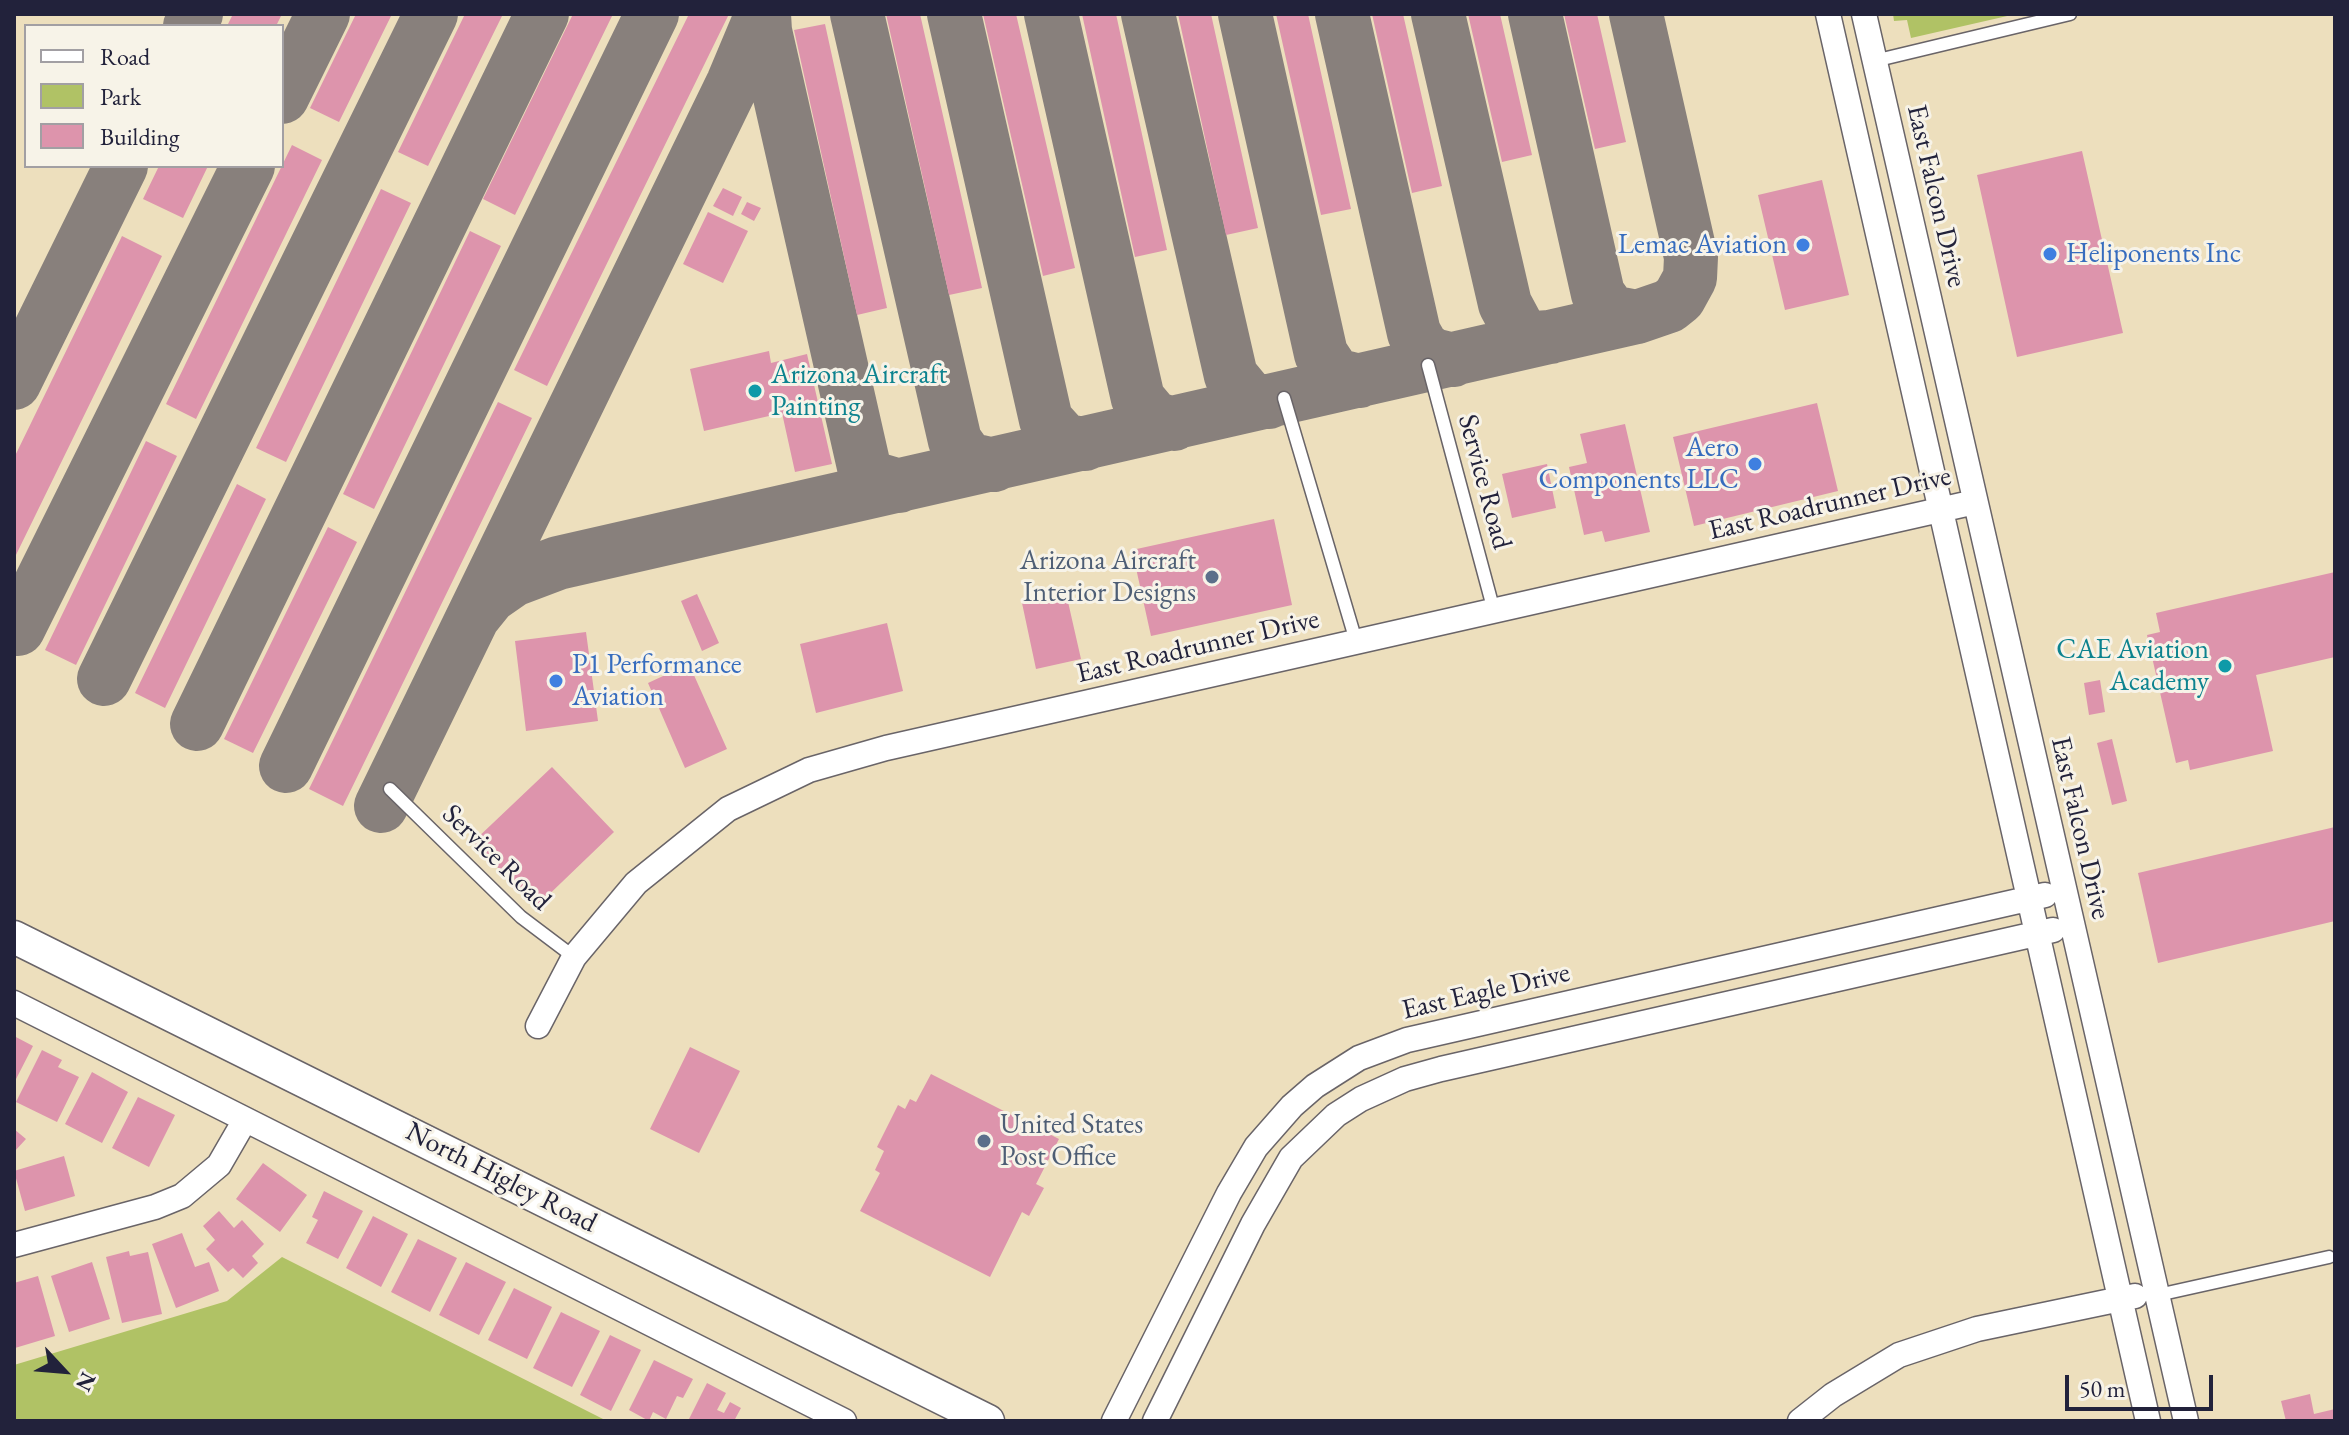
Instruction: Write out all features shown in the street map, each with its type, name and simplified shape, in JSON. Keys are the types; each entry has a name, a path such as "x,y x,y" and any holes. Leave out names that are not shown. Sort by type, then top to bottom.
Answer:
{"main road":[{"name":"North Higley Road","path":"14,937 988,1421"}],"street":[{"path":"1828,14 2148,1421"},
{"name":"East Falcon Drive","path":"1864,14 2186,1421"},
{"name":"East Roadrunner Drive","path":"538,1026 574,957 620,898 693,834 728,809 809,770 886,748 1975,502"},
{"name":"East Eagle Drive","path":"1114,1421 1242,1169 1270,1129 1315,1086 1359,1058 1407,1040 2063,891"},
{"path":"1155,1421 1272,1188 1291,1158 1336,1115 1405,1079 2071,926"},
{"path":"1703,973 1711,1008"},
{"path":"14,1003 844,1421"},
{"path":"14,1245 155,1207 182,1196 219,1165 245,1120"},
{"path":"1800,1421 1833,1395 1899,1355 1977,1329 2121,1297 2158,1295"}],"lane":[{"path":"1874,61 2070,14"},
{"name":"Service Road","path":"1428,365 1494,611"},
{"path":"1284,398 1356,641"},
{"name":"Service Road","path":"390,789 521,917 574,957"},
{"path":"2158,1295 2329,1257"}],"green space":[{"path":"1893,14 2016,14 1911,38 1907,20 1894,21"},
{"path":"282,1257 607,1421 14,1421 14,1365 227,1301"}],"building":[{"path":"233,14 282,14 277,24 228,24"},
{"path":"356,14 392,14 339,122 310,108"},
{"path":"465,14 503,14 428,166 398,152"},
{"path":"573,14 613,14 515,215 483,199"},
{"path":"689,14 729,14 547,386 514,370"},
{"path":"886,14 920,14 982,288 949,295"},
{"path":"983,14 1016,14 1075,268 1043,276"},
{"path":"1082,14 1116,14 1167,250 1135,257"},
{"path":"1178,14 1211,14 1258,228 1226,235"},
{"path":"1276,14 1308,14 1351,209 1321,215"},
{"path":"1372,14 1403,14 1442,186 1412,193"},
{"path":"1468,14 1500,14 1532,155 1502,162"},
{"path":"1564,14 1597,14 1626,142 1595,149"},
{"path":"825,24 887,308 857,315 794,30"},
{"path":"292,145 322,160 196,419 166,404 281,168 284,168"},
{"name":"Heliponents Inc","path":"2082,151 2123,333 2017,357 1977,175"},
{"path":"158,168 207,168 183,218 143,199"},
{"name":"Lemac Aviation","path":"1822,180 1849,295 1785,310 1758,195"},
{"path":"723,188 742,197 733,216 713,206"},
{"path":"381,189 411,203 286,462 256,448"},
{"path":"747,202 761,208 754,221 741,214"},
{"path":"708,212 748,231 723,283 683,264"},
{"path":"470,231 501,246 374,509 343,494"},
{"path":"122,236 162,256 14,559 14,458"},
{"name":"Arizona Aircraft Painting","path":"769,351 771,363 807,354 832,464 795,472 782,413 704,431 690,369"},
{"path":"498,402 532,418 343,806 309,789"},
{"name":"Aero Components LLC","path":"1817,403 1838,491 1694,526 1673,437"},
{"path":"1625,424 1650,532 1605,542 1602,531 1584,535 1569,467 1587,463 1580,434"},
{"path":"146,441 177,456 76,665 45,650"},
{"path":"1547,464 1556,508 1512,518 1502,474"},
{"path":"237,484 266,499 165,708 135,693"},
{"name":"Arizona Aircraft Interior Designs","path":"1274,519 1292,605 1151,636 1132,550"},
{"path":"328,527 357,542 253,753 224,739"},
{"name":"CAE Aviation Academy","path":"2335,572 2335,657 2256,675 2273,751 2190,770 2188,760 2176,763 2147,635 2160,632 2156,613"},
{"path":"1066,593 1081,659 1036,669 1022,603"},
{"path":"697,594 719,643 702,651 681,601"},
{"path":"887,623 903,691 816,713 800,644"},
{"name":"P1 Performance Aviation","path":"586,632 598,721 526,731 515,641"},
{"path":"689,664 727,749 685,768 648,683"},
{"path":"2100,680 2105,712 2089,715 2084,683"},
{"path":"2112,739 2127,801 2112,805 2097,743"},
{"path":"552,767 614,832 536,907 473,842"},
{"path":"2335,827 2335,921 2158,963 2138,873"},
{"path":"14,1036 33,1046 14,1083"},
{"path":"690,1047 740,1071 699,1153 650,1129"},
{"path":"42,1050 62,1060 58,1067 79,1077 57,1122 16,1102"},
{"path":"92,1072 128,1092 102,1143 65,1124"},
{"path":"931,1074 1059,1139 1036,1184 1044,1188 1029,1216 1022,1212 990,1277 860,1211 880,1173 875,1170 884,1151 877,1147 898,1105 905,1109 910,1099 916,1102"},
{"path":"138,1097 175,1115 149,1167 112,1148"},
{"path":"14,1129 26,1139 14,1152"},
{"path":"64,1156 75,1196 25,1211 14,1171"},
{"path":"263,1163 307,1195 280,1232 236,1199"},
{"path":"324,1191 363,1211 338,1259 306,1243 318,1220 312,1217"},
{"path":"219,1211 234,1228 242,1220 264,1244 252,1256 258,1263 243,1278 233,1268 228,1272 206,1249 215,1240 203,1226"},
{"path":"373,1216 408,1234 381,1287 346,1268"},
{"path":"182,1233 195,1267 209,1262 219,1291 176,1308 152,1244"},
{"path":"418,1239 457,1258 430,1312 391,1292"},
{"path":"129,1251 130,1256 148,1252 162,1314 122,1323 106,1257"},
{"path":"92,1262 110,1319 69,1332 51,1276"},
{"path":"466,1262 506,1282 479,1335 439,1315"},
{"path":"38,1276 55,1336 15,1348 14,1283"},
{"path":"514,1288 552,1307 527,1359 488,1340"},
{"path":"561,1312 600,1331 572,1387 533,1368"},
{"path":"610,1335 641,1350 611,1411 580,1395"},
{"path":"654,1360 693,1379 683,1398 677,1396 666,1419 653,1412 649,1421 629,1410"},
{"path":"707,1383 726,1393 717,1410 724,1413 730,1402 741,1408 734,1421 688,1421"},
{"path":"2310,1394 2314,1414 2335,1409 2335,1421 2286,1421 2281,1401"}],"taxiway":[{"path":"191,24 196,14"},
{"path":"284,93 323,14"},
{"path":"104,679 431,14"},
{"path":"197,724 542,14"},
{"path":"286,766 652,14"},
{"path":"381,806 733,83 762,14"},
{"path":"764,14 765,31 864,467 872,478 899,486"},
{"path":"857,14 955,441 968,459 994,465"},
{"path":"954,14 1046,420 1065,441 1085,444"},
{"path":"1051,14 1138,399 1154,418 1174,424"},
{"path":"1148,14 1231,376 1250,399 1269,402"},
{"path":"1245,14 1321,354 1335,375 1359,381"},
{"path":"1342,14 1414,333 1422,347 1433,355 1453,360"},
{"path":"1438,14 1505,304 1520,332 1535,338 1550,337"},
{"path":"1535,14 1598,294 1611,312 1637,317"},
{"path":"473,617 490,596 513,580 558,563 1637,317 1669,306 1679,298 1690,278 1691,257 1636,14"},
{"path":"14,383 120,168"},
{"path":"18,629 247,168"}],"place":[{"name":"Lemac Aviation","path":"1803,245"},
{"name":"Heliponents Inc","path":"2050,254"},
{"name":"Arizona Aircraft Painting","path":"755,391"},
{"name":"Aero Components LLC","path":"1755,464"},
{"name":"Arizona Aircraft Interior Designs","path":"1212,577"},
{"name":"CAE Aviation Academy","path":"2225,666"},
{"name":"P1 Performance Aviation","path":"556,681"},
{"name":"United States Post Office","path":"984,1141"}]}
